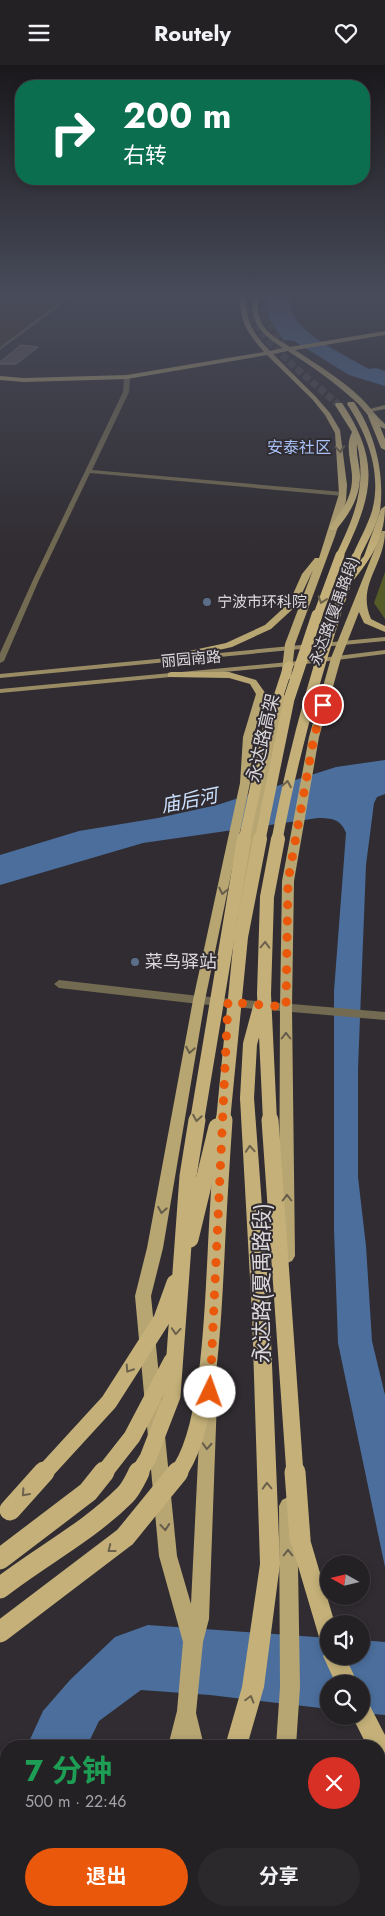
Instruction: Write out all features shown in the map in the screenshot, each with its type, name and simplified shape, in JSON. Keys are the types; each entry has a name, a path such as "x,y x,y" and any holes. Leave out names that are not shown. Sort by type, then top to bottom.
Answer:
{"highway":[{"name":"永达路高架","path":"264,994 267,897 289,776 314,680 344,585 362,557 380,492 376,453 370,435 351,404"},
{"name":"永达路高架","path":"225,1094 242,937 269,791 290,699 303,654 340,555 354,526 365,491 364,457 355,429 339,405"},
{"path":"370,413 385,448"},
{"path":"333,528 348,510 355,488 356,475 352,453 355,429"},
{"path":"362,557 385,509"},
{"path":"0,1588 32,1563 80,1533 126,1494 148,1458 172,1396 188,1176 244,839 269,725 290,664"},
{"path":"264,994 274,1192 300,1539 322,1615"},
{"path":"238,1740 253,1687 270,1564 261,1314 247,1098 250,1044 264,994"},
{"path":"0,1518 10,1510 109,1402 162,1319 188,1248 225,1094"},
{"path":"0,1632 125,1537 185,1464 202,1410 212,1322 225,1094"},
{"path":"0,1559 88,1492 132,1437 174,1356"},
{"path":"368,1725 376,1740"}],"main road":[{"path":"8,382 38,382"},
{"name":"永达路(夏禹路段)","path":"228,1002 247,858 290,664 289,647 304,603 326,550 343,494 338,433 333,420 299,382"},
{"path":"337,382 359,400 385,427"},
{"path":"370,413 385,407"},
{"name":"永达路(夏禹路段)","path":"286,1740 290,1687 286,1007 288,881 314,737 336,658 385,533"},
{"path":"166,659 229,645 268,627 293,605 306,574 326,550"},
{"path":"362,591 361,607 368,621 385,629"},
{"name":"丽园南路","path":"0,676 385,639"},
{"name":"丽园南路","path":"0,691 290,664 385,652"},
{"path":"171,675 230,675 253,682 261,694 248,737 245,783 237,826 199,1000 155,1248 143,1296 168,1556 193,1642"},
{"path":"180,1740 187,1711 193,1642 200,1619 228,1002"},
{"path":"187,1711 193,1740"}],"street":[{"path":"0,661 126,391 127,382"},
{"path":"88,471 343,494"},
{"path":"59,984 199,1000 382,1016"}],"green space":[{"path":"385,572 385,619 374,603"}],"water":[{"path":"373,382 385,382 385,386"},
{"path":"385,760 385,794 377,797 374,803 366,865 358,1069 358,1177 366,1246 372,1341 385,1395 385,1567 338,1343 334,1230 334,991 346,833 344,828 335,820 318,818 143,843 0,885 0,855 79,831 158,818 217,805 336,767"},
{"path":"148,1625 320,1637 320,1665 370,1665 370,1641 385,1642 385,1715 370,1714 370,1675 320,1675 320,1708 210,1695 141,1690 99,1721 90,1740 30,1740 43,1711 70,1680 115,1637"}],"tunnel":[{"path":"313,382 339,405"}],"place":[{"name":"宁波市环科院","path":"207,602"},
{"name":"菜鸟驿站","path":"135,962"}],"district":[{"name":"安泰社区","path":"299,447"}],"route":[{"path":"210,1392 228,1002 286,1007 288,881 314,737 323,705"}],"water label":[{"name":"庙后河","path":"189,800"}]}
